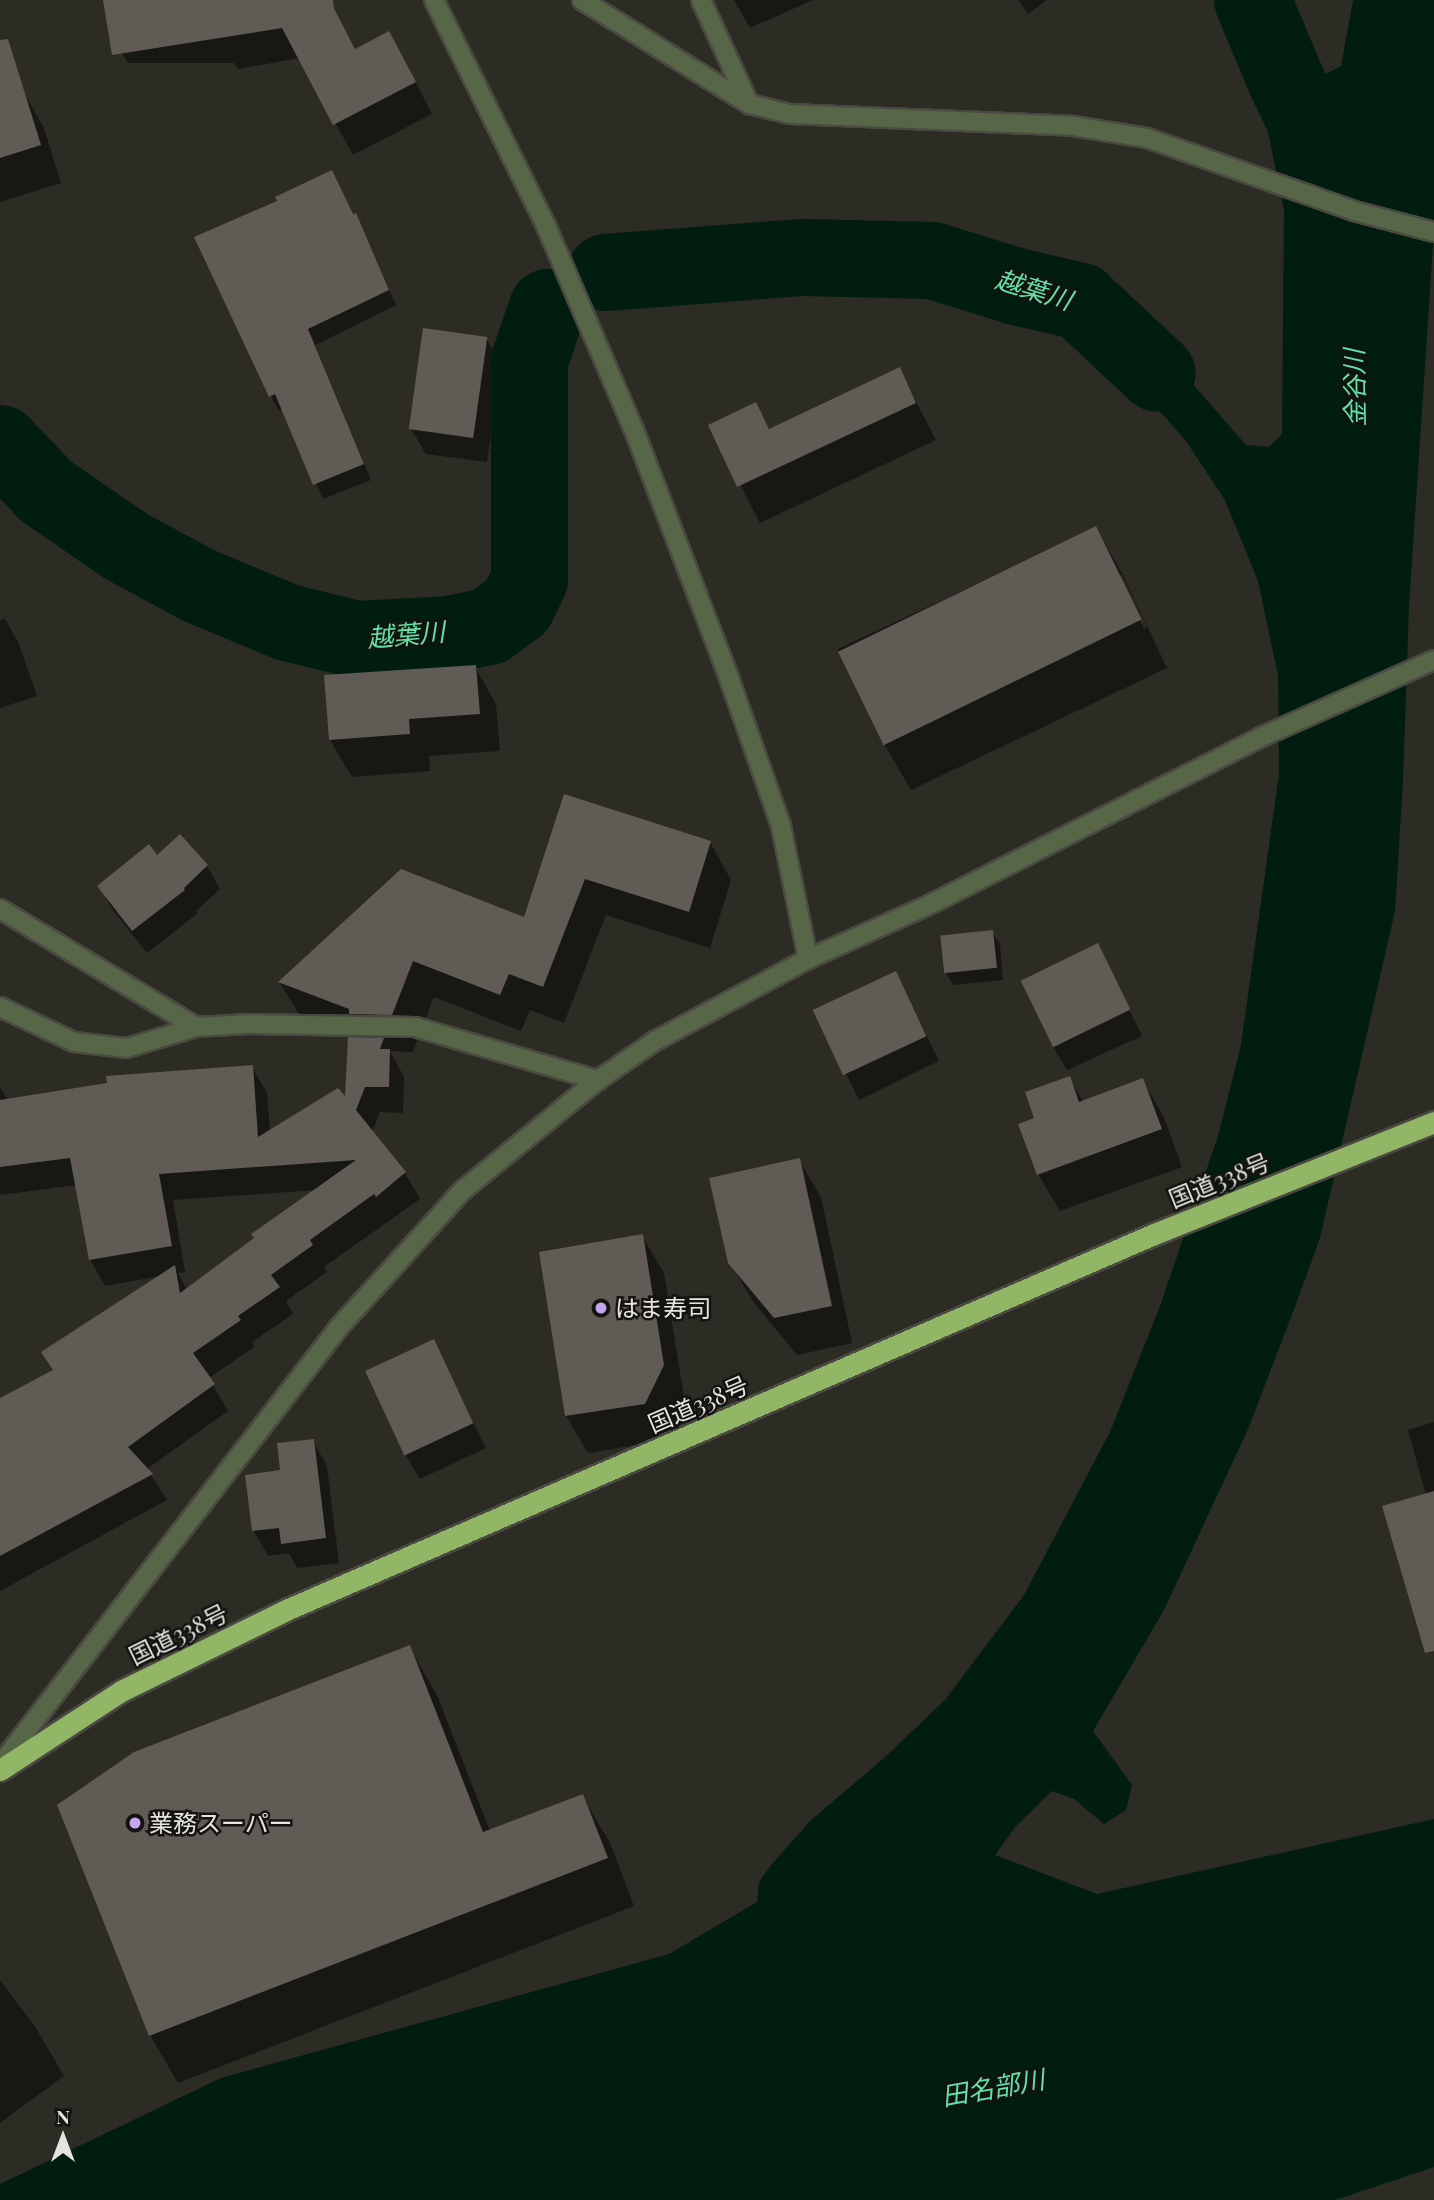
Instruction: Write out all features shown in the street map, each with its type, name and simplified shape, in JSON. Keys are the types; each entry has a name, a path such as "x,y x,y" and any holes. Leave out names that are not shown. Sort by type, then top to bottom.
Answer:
{"highway":[{"name":"国道338号","path":"0,1767 121,1690 286,1610 1154,1234 1434,1122"}],"street":[{"path":"434,0 547,228 635,430 729,678 781,826 807,959"},
{"path":"582,0 749,104 790,114 1073,126 1147,138 1354,211 1434,232"},
{"path":"701,0 749,104"},
{"path":"0,1767 340,1326 463,1191 597,1080 655,1041 807,959 933,904 1261,737 1434,660"},
{"path":"0,909 196,1027"},
{"path":"0,1007 74,1042 127,1048 196,1027 249,1024 415,1027 597,1080"}],"water":[{"name":"田名部川","path":"1353,0 1434,0 1434,230 1409,606 1395,911 1320,1238 1296,1304 1248,1429 1164,1610 1093,1731 1132,1785 1126,1810 1104,1824 1074,1799 1052,1791 1016,1826 995,1855 1097,1894 1434,1819 1434,2167 1335,2200 0,2200 0,2184 221,2078 669,1954 757,1902 759,1882 771,1865 810,1821 883,1759 945,1700 1024,1595 1110,1432 1159,1309 1218,1136 1241,1045 1279,774 1278,675 1258,581 1225,500 1186,441 1086,327 1080,301 1128,317 1170,358 1246,445 1269,447 1282,434 1284,210 1259,87 1286,81 1314,80 1341,66"}],"building":[{"path":"103,0 333,0 334,8 355,49 389,31 416,82 333,125 282,28 112,55"},
{"path":"8,39 41,145 0,158 0,40"},
{"path":"332,170 353,214 356,213 389,290 308,329 364,464 313,485 275,394 269,397 194,237 277,201 275,197"},
{"path":"423,328 487,337 473,438 409,429"},
{"path":"900,367 916,403 737,487 708,425 756,402 769,429"},
{"path":"1096,526 1142,619 884,745 838,652"},
{"path":"476,665 480,714 409,719 410,734 329,740 324,675"},
{"path":"564,794 711,841 689,912 585,879 543,987 509,974 500,995 413,961 392,1015 349,1014 349,1009 278,982 401,869 524,917"},
{"path":"180,834 208,865 185,890 132,931 97,886 149,844 157,855"},
{"path":"993,930 997,968 944,973 940,936"},
{"path":"1098,943 1130,1010 1053,1047 1021,981"},
{"path":"896,971 926,1036 843,1075 813,1010"},
{"path":"348,1037 384,1038 380,1049 390,1049 389,1087 365,1087 356,1110 406,1172 376,1197 374,1194 310,1240 313,1245 271,1275 280,1287 238,1316 241,1320 193,1353 215,1384 128,1447 153,1474 0,1556 0,1398 53,1370 41,1352 175,1265 180,1293 254,1238 251,1234 356,1160 159,1174 172,1246 89,1260 70,1158 0,1167 0,1100 107,1083 106,1076 253,1065 258,1137 338,1088 345,1096"},
{"path":"1070,1076 1079,1102 1143,1078 1162,1129 1037,1175 1018,1124 1034,1118 1025,1092"},
{"path":"800,1158 832,1306 774,1318 728,1263 709,1178"},
{"name":"はま寿司","path":"643,1234 664,1365 645,1404 565,1416 539,1252"},
{"path":"434,1339 473,1423 404,1455 365,1371"},
{"path":"314,1439 326,1538 281,1544 279,1528 252,1531 245,1475 280,1470 277,1443"},
{"path":"1434,1491 1434,1651 1425,1653 1382,1506"},
{"path":"410,1645 483,1832 583,1794 608,1858 149,2036 57,1805 134,1752"}],"waterway":[{"name":"金谷川","path":"1252,0 1286,81 1332,176"},
{"name":"越葉川","path":"605,272 802,257 932,260 1016,286 1080,301 1157,373"},
{"name":"越葉川","path":"0,443 46,491 126,546 198,585 287,622 357,639 448,634 488,626 516,606 529,579 529,360 547,307"}],"place":[{"name":"はま寿司","path":"601,1308"},
{"name":"業務スーパー","path":"135,1823"}]}
